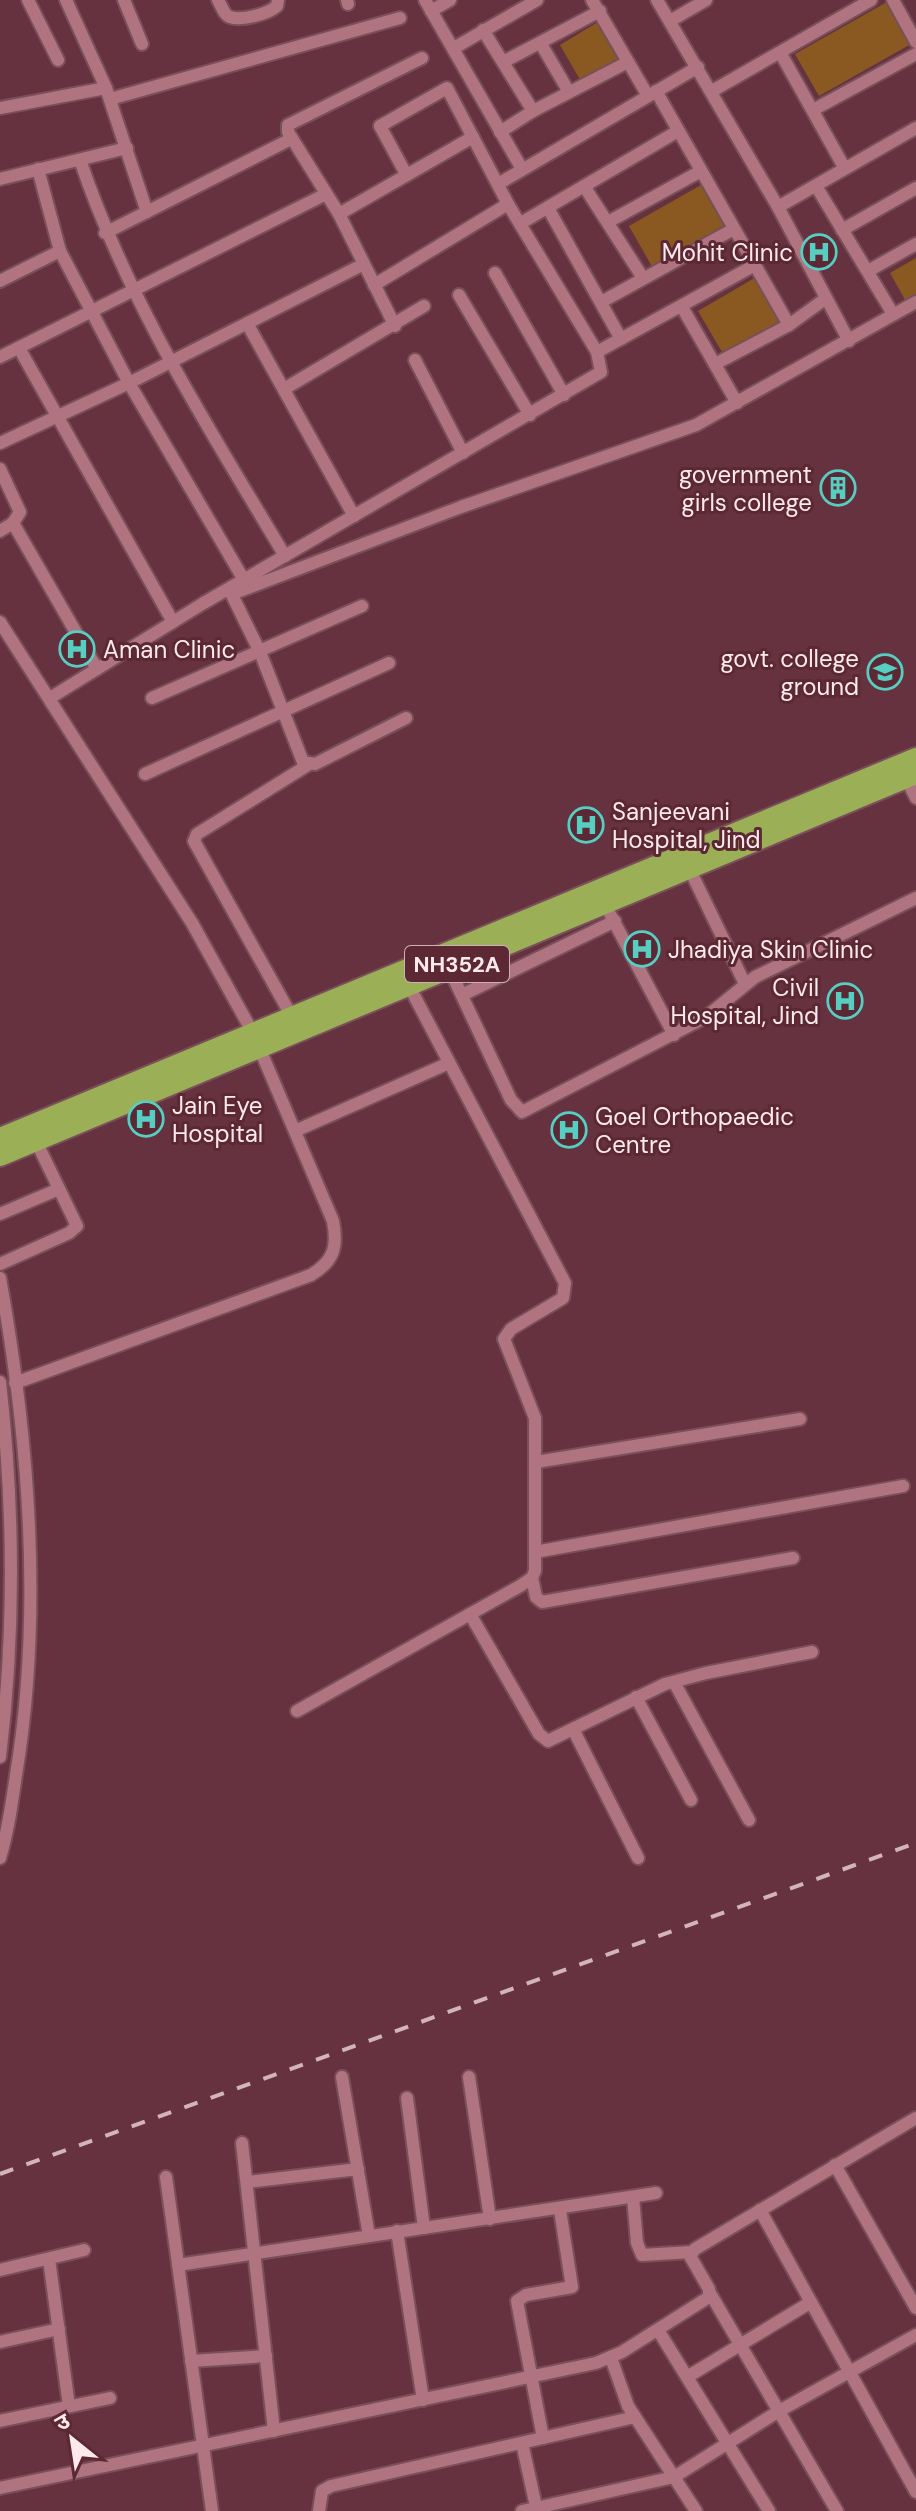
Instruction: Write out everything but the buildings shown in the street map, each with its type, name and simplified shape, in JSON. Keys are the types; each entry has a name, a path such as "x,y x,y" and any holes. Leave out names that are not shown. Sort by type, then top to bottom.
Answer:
{"highway":[{"name":"NH352A","path":"0,1138 408,984 446,960 916,758"},
{"name":"NH352A","path":"0,1156 256,1040 292,1017 603,903 911,776"}],"street":[{"path":"28,0 58,60"},
{"path":"66,0 108,94 147,212"},
{"path":"124,0 142,44"},
{"path":"218,0 225,13 235,17 265,13 277,6 278,0"},
{"path":"450,0 428,6 522,169"},
{"path":"454,48 537,0"},
{"path":"592,0 628,62 678,131 789,325"},
{"path":"657,0 778,207 849,341"},
{"path":"670,21 706,0"},
{"path":"712,91 871,0"},
{"path":"893,0 916,42"},
{"path":"503,62 600,11"},
{"path":"0,108 108,94 400,18"},
{"path":"483,30 533,111"},
{"path":"541,44 569,92"},
{"path":"781,54 844,167"},
{"path":"813,110 916,54"},
{"path":"395,326 339,214 291,139 288,125 294,119 422,58"},
{"path":"500,132 533,111 628,62"},
{"path":"498,184 698,67"},
{"path":"50,698 202,604 601,372 597,352 508,204 447,88 380,126 406,174"},
{"path":"778,207 916,128"},
{"path":"521,223 678,131"},
{"path":"339,214 473,137"},
{"path":"105,233 291,139"},
{"path":"0,179 127,148"},
{"path":"80,160 105,233 134,293 170,362 285,556"},
{"path":"38,169 60,251 129,383 244,580"},
{"path":"608,222 701,171"},
{"path":"584,186 643,278"},
{"path":"816,186 893,314"},
{"path":"842,230 916,188"},
{"path":"0,357 134,293 326,194"},
{"path":"374,285 508,204"},
{"path":"548,208 603,301 621,339"},
{"path":"603,301 732,230"},
{"path":"868,271 916,244"},
{"path":"0,281 60,251"},
{"path":"0,443 248,325 362,265"},
{"path":"597,352 755,265"},
{"path":"495,273 564,395"},
{"path":"459,295 530,415"},
{"path":"715,364 789,325 825,299"},
{"path":"202,604 461,507 666,436 737,403 916,302"},
{"path":"284,389 395,326 424,306"},
{"path":"682,307 737,403"},
{"path":"248,325 354,516"},
{"path":"19,348 173,622"},
{"path":"415,360 463,453"},
{"path":"0,469 19,506 18,518 0,531"},
{"path":"13,523 97,669"},
{"path":"232,595 260,652 301,757 308,765"},
{"path":"152,698 362,606"},
{"path":"0,622 192,923 256,1040 333,1221 335,1253 325,1267 311,1275 15,1383"},
{"path":"145,774 389,663"},
{"path":"292,1017 194,841 197,834 308,765 406,718"},
{"path":"911,776 916,798"},
{"path":"689,868 745,984"},
{"path":"446,960 511,1100 522,1112 674,1035 715,1011 745,984 916,898"},
{"path":"603,903 674,1035"},
{"path":"462,995 615,921"},
{"path":"408,984 565,1283 565,1294 558,1302 511,1329 504,1339 533,1409 536,1462 532,1578 536,1597 542,1602 793,1558"},
{"path":"295,1131 449,1063"},
{"path":"0,1264 75,1230 75,1222 36,1141"},
{"path":"0,1214 59,1189"},
{"path":"0,1278 3,1316 15,1383 26,1497 28,1643 24,1728 0,1858"},
{"path":"0,1382 8,1644 0,1756"},
{"path":"536,1462 800,1419"},
{"path":"535,1552 903,1486"},
{"path":"297,1711 532,1578"},
{"path":"470,1614 543,1739 548,1741 636,1697 674,1682 812,1652"},
{"path":"8,1644 28,1643"},
{"path":"674,1682 749,1820"},
{"path":"636,1697 691,1800"},
{"path":"573,1729 638,1858"},
{"path":"342,2077 369,2236"},
{"path":"469,2077 490,2219"},
{"path":"407,2098 424,2228"},
{"path":"633,2197 637,2243 642,2255 691,2252 916,2118"},
{"path":"242,2143 274,2431"},
{"path":"835,2165 916,2308"},
{"path":"247,2182 358,2169"},
{"path":"166,2177 202,2447 207,2510"},
{"path":"178,2265 397,2231 560,2210 656,2193"},
{"path":"543,2438 517,2301 526,2295 566,2290 573,2283 560,2210"},
{"path":"760,2210 916,2492"},
{"path":"397,2231 423,2400"},
{"path":"0,2270 84,2250"},
{"path":"691,2252 710,2293 837,2511"},
{"path":"49,2259 69,2406"},
{"path":"0,2488 611,2358 705,2301 710,2293"},
{"path":"687,2377 811,2302"},
{"path":"0,2342 59,2329"},
{"path":"658,2330 769,2511"},
{"path":"522,2511 674,2477 779,2411 916,2335"},
{"path":"191,2361 266,2356"},
{"path":"611,2358 635,2417 696,2511"},
{"path":"0,2421 110,2398"},
{"path":"319,2511 322,2491 331,2486 635,2417"},
{"path":"522,2443 536,2510"}],"shaded area":[{"path":"887,2 911,44 819,96 795,54"},
{"path":"603,19 626,58 582,83 560,45"},
{"path":"708,181 733,225 654,270 629,226"},
{"path":"916,258 916,300 908,305 890,273"},
{"path":"765,272 792,318 725,357 698,311"}],"railway":[{"path":"0,2174 916,1843"}],"place":[{"name":"Mohit Clinic","path":"819,252"},
{"name":"government girls college","path":"838,488"},
{"name":"Aman Clinic","path":"77,649"},
{"name":"govt. college ground","path":"885,672"},
{"name":"Sanjeevani Hospital, Jind","path":"586,825"},
{"name":"Jhadiya Skin Clinic","path":"642,949"},
{"name":"Civil Hospital, Jind","path":"845,1001"},
{"name":"Jain Eye Hospital","path":"146,1119"},
{"name":"Goel Orthopaedic Centre","path":"569,1130"}]}
